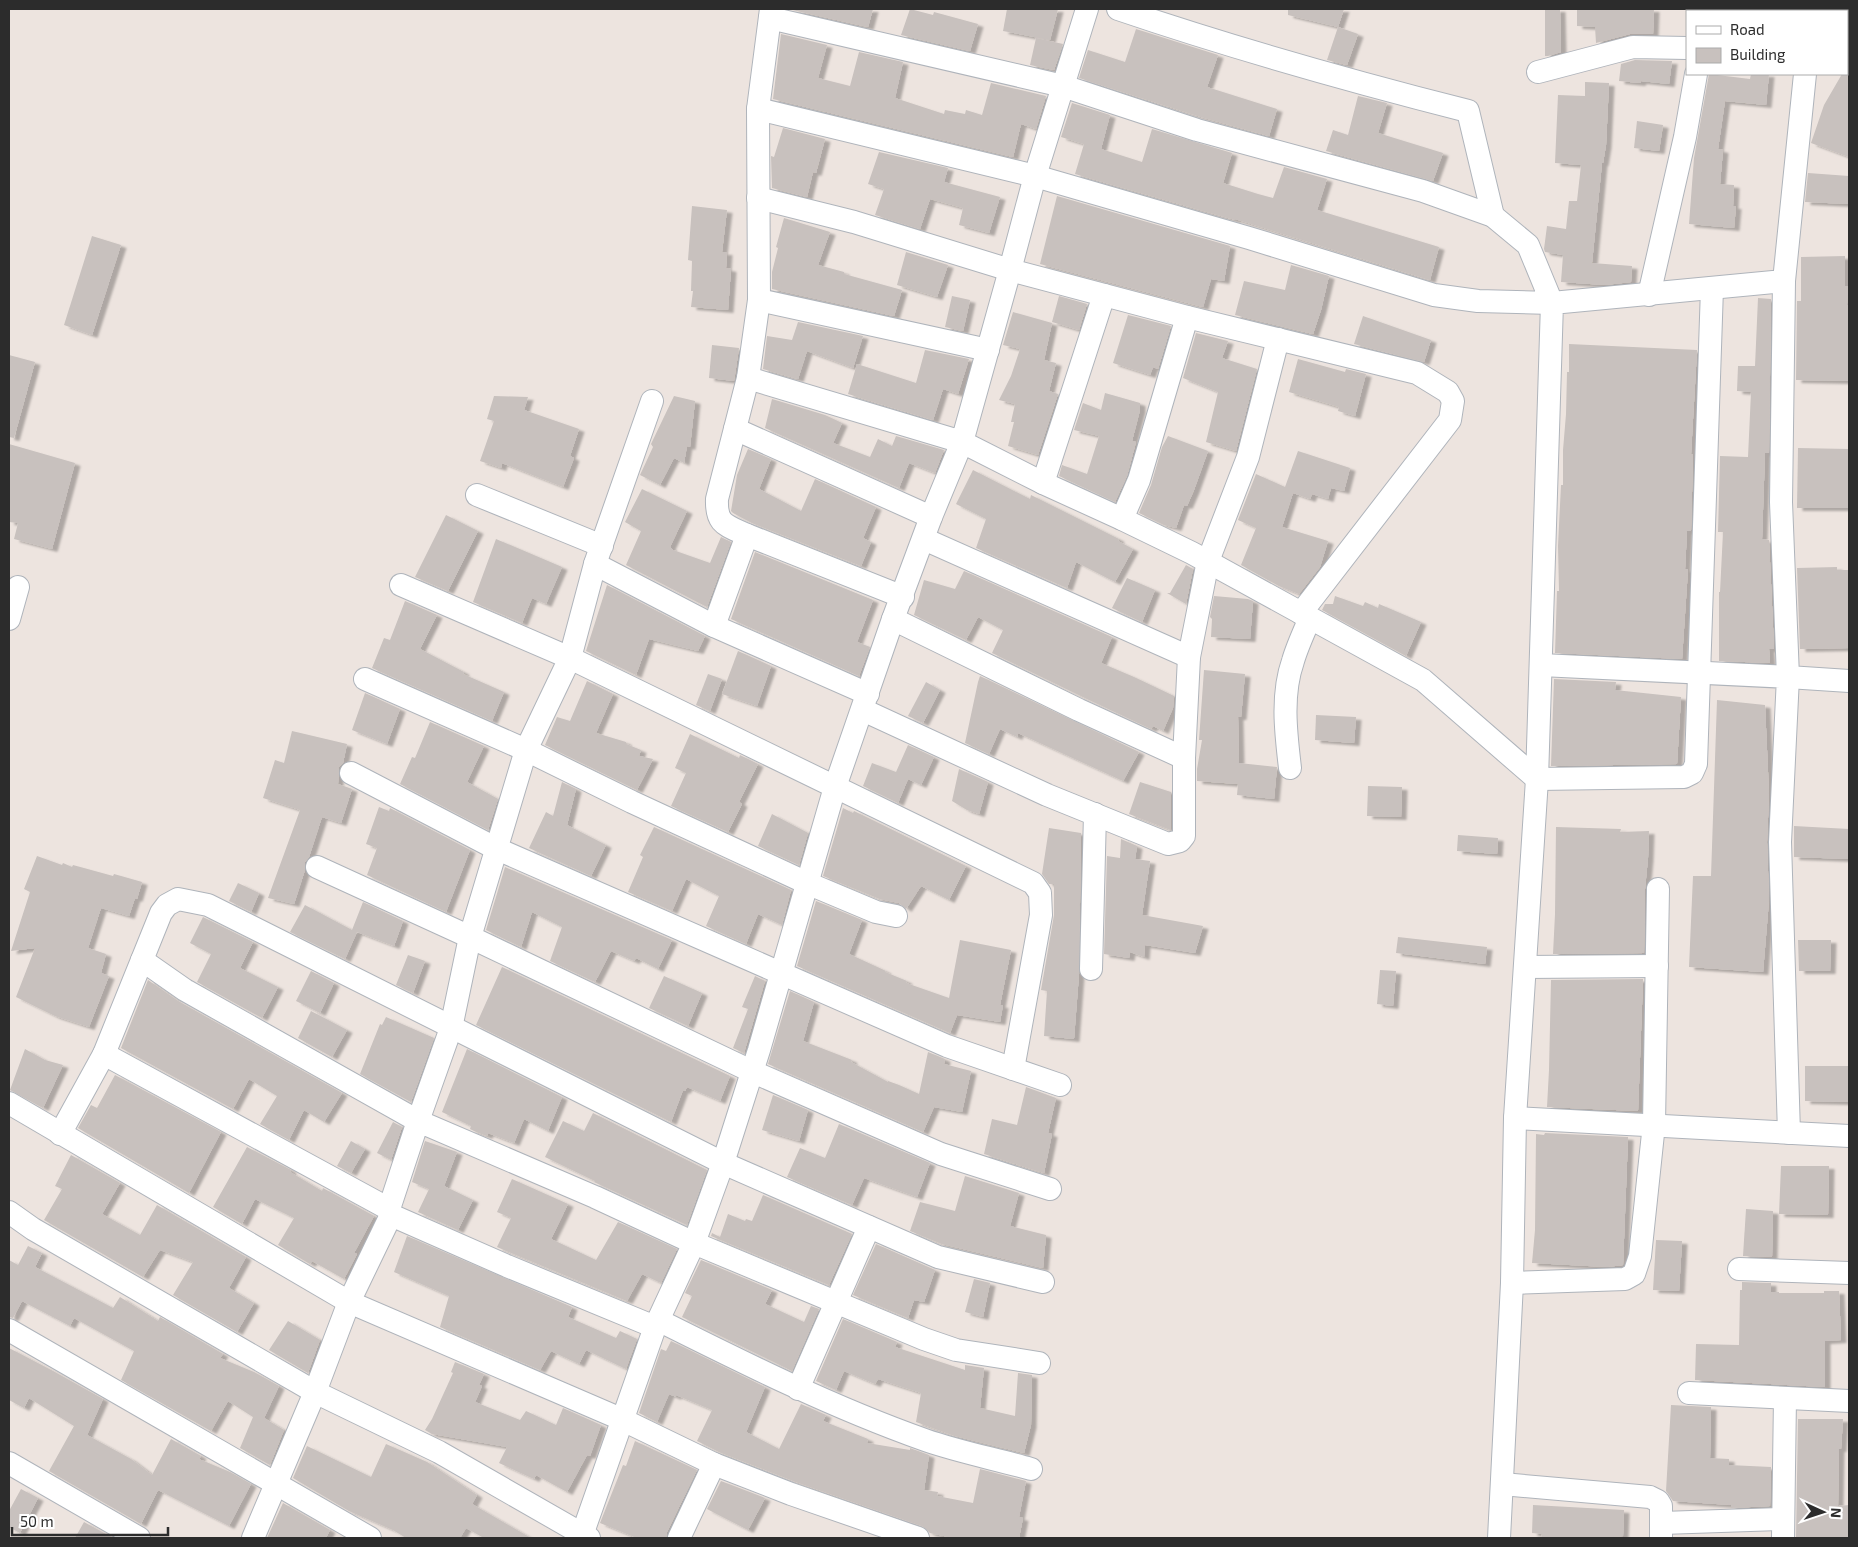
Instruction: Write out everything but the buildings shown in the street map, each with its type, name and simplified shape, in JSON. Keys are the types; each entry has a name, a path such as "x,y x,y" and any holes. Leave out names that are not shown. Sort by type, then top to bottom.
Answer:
{"street":[{"path":"9,1212 33,1229 314,1392 439,1452 584,1537 621,1419 657,1323 694,1243 722,1163 759,1050 835,787 866,702 893,619 903,597 931,517 962,442 1036,176 1087,9"},
{"path":"1118,9 1190,33 1359,83 1468,111 1493,216"},
{"path":"903,597 747,535 722,523 717,513 718,500 748,378 759,300 758,109 771,14 1063,86 1197,130 1423,191 1493,216 1528,245 1552,303 1537,779 1515,1118 1512,1284 1499,1538"},
{"path":"1538,72 1633,47 1686,48"},
{"path":"1649,295 1685,137 1696,75"},
{"path":"1789,1133 1780,842 1788,677 1781,502 1784,281 1805,75"},
{"path":"758,109 1036,176 1249,238 1434,295 1478,301 1552,303 1784,281"},
{"path":"758,198 854,222 1010,270 1187,317 1417,374 1448,392 1453,401 1450,420 1306,616 1292,663 1288,688 1285,726 1290,768"},
{"path":"748,378 962,442 1042,483 1122,519 1208,562 1423,680 1537,779 1674,779 1692,773 1696,764 1712,288"},
{"path":"1042,483 1104,295"},
{"path":"759,300 988,350"},
{"path":"1122,519 1139,480 1187,317"},
{"path":"477,495 599,555 714,626 1047,795 1168,844 1180,841 1184,836 1184,758 1189,657 1208,562 1248,457 1278,339"},
{"path":"253,1538 349,1302 390,1212 418,1121 451,1028 470,937 495,848 508,812 526,750 570,658 599,555 652,400"},
{"path":"735,429 931,517"},
{"path":"714,626 747,535"},
{"path":"924,539 1189,657"},
{"path":"401,585 570,658 1033,883 1040,893 1041,915 1013,1069"},
{"path":"9,619 18,587"},
{"path":"893,619 1079,710 1184,758"},
{"path":"1541,665 1849,681"},
{"path":"365,679 526,750 632,802 807,883 876,912 896,916"},
{"path":"351,773 495,848 781,974 947,1046 1060,1085"},
{"path":"1091,969 1094,814"},
{"path":"317,868 470,937 751,1071 941,1154 1050,1189"},
{"path":"1512,1284 1625,1279 1634,1274 1640,1256 1654,1124 1658,889"},
{"path":"60,1134 104,1054 161,913 167,905 178,899 208,904 722,1163 938,1257 1043,1282"},
{"path":"142,960 184,990 418,1121 595,1197 694,1243 924,1340 956,1350 1039,1363"},
{"path":"1525,967 1657,966"},
{"path":"104,1054 390,1212 507,1266 657,1323 798,1389 926,1440 1031,1469"},
{"path":"9,1103 349,1302 621,1419 714,1464 792,1494 918,1538"},
{"path":"1515,1118 1849,1136"},
{"path":"798,1389 869,1227"},
{"path":"1739,1269 1849,1273"},
{"path":"9,1330 370,1538"},
{"path":"1689,1393 1849,1401"},
{"path":"1502,1484 1650,1498 1658,1501 1661,1506 1662,1531 1783,1529 1784,1398"},
{"path":"9,1463 139,1538"},
{"path":"678,1538 714,1464"}]}
